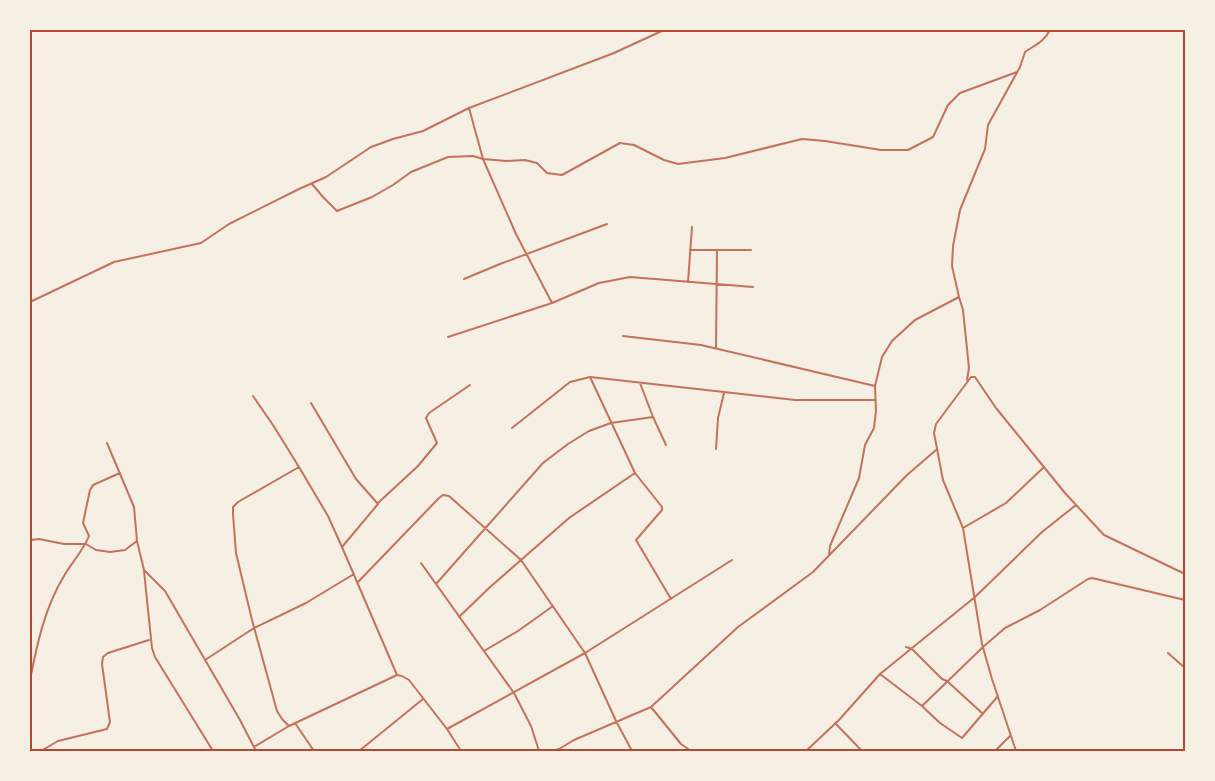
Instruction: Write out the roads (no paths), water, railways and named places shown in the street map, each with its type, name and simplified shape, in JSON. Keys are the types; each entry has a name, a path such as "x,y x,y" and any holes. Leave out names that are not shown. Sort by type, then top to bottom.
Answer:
{"street":[{"path":"30,302 114,262 201,242 229,224 338,170 371,147 423,131 469,108 614,53 664,30"},
{"path":"967,382 969,368 965,322 952,258 960,210 985,149 988,125 1017,72 1025,52 1040,44 1050,30"},
{"path":"312,184 335,210 339,211 372,197 394,185 411,172 448,157 473,156 483,159 531,161 547,172 562,175 620,143 634,145 664,160 678,164 725,158 734,154 758,151 802,140 825,141 881,150 908,150 933,137 948,105 960,93 1017,72"},
{"path":"469,108 483,159 526,255 552,303"},
{"path":"464,279 607,224"},
{"path":"688,282 692,228"},
{"path":"690,250 751,250"},
{"path":"716,250 716,349"},
{"path":"448,337 552,303 599,283 614,279 630,278 753,286"},
{"path":"829,554 830,546 859,478 865,445 874,428 876,411 875,386 882,357 892,341 915,320 959,297"},
{"path":"623,336 716,349 875,386"},
{"path":"512,428 570,382 590,377 795,400 875,400"},
{"path":"590,377 636,473 662,507 662,510 637,538 636,544 671,599"},
{"path":"1016,751 983,647 963,528 943,480 934,428 971,377 975,377 996,408 1076,506 1109,538 1185,574"},
{"path":"640,383 652,417 666,445"},
{"path":"342,547 378,504 418,466 436,444 437,441 426,418 429,413 470,385"},
{"path":"716,449 718,418 724,392"},
{"path":"253,396 273,425 328,516 397,675"},
{"path":"311,403 356,479 378,504"},
{"path":"436,584 544,463 568,444 589,431 611,423 652,417"},
{"path":"107,443 134,507 137,541 144,570 150,640 155,657 213,751"},
{"path":"553,751 559,750 574,740 616,721 651,707 738,627 813,572 907,474 937,450"},
{"path":"963,528 1006,502 1044,467"},
{"path":"289,726 282,719 278,711 254,628 236,554 233,507 238,502 299,468"},
{"path":"30,680 43,624 55,592 86,544 89,536 83,523 90,490 93,486 120,473"},
{"path":"459,617 569,518 636,473"},
{"path":"358,582 443,495 448,496 521,560 585,653 632,751"},
{"path":"806,751 835,723 880,674 975,597 1042,532 1076,506"},
{"path":"30,540 39,539 64,544 86,544 96,550 120,552 137,541"},
{"path":"447,730 585,653 732,560"},
{"path":"421,563 514,694 531,726 540,751"},
{"path":"144,570 165,591 256,751"},
{"path":"205,660 254,628 306,603 354,574"},
{"path":"922,706 1005,628 1040,610 1088,579 1092,578 1185,600"},
{"path":"484,651 518,631 553,606"},
{"path":"41,751 58,742 107,729 110,722 102,664 103,657 108,653 150,640"},
{"path":"906,647 912,649 942,679 947,681 983,714"},
{"path":"1168,653 1185,668"},
{"path":"880,674 922,706 940,723 962,738 998,696"},
{"path":"254,747 289,726 397,675 409,680 447,730 460,751"},
{"path":"359,751 423,699"},
{"path":"651,707 681,744 691,751"},
{"path":"295,723 314,751"},
{"path":"835,723 862,751"},
{"path":"995,751 1010,736"}]}
